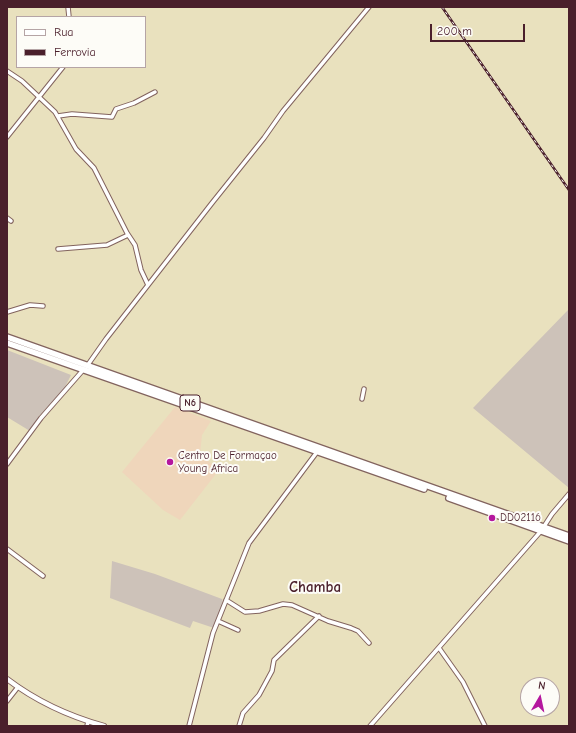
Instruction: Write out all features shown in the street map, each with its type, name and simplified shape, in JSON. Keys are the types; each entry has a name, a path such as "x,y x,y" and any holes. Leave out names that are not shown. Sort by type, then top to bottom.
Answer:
{"highway":[{"name":"N6","path":"7,337 86,368 317,452 543,529 569,536"},
{"name":"N6","path":"7,342 86,368 543,529 569,541"}],"main road":[{"path":"7,679 18,687 62,712 87,724 104,726"}],"street":[{"path":"7,464 42,418 86,368 148,285 264,138 283,111 369,7"},
{"path":"7,137 62,68"},
{"path":"7,71 22,81 58,116 76,148 94,168 128,235 135,245 141,270 148,285"},
{"path":"58,116 72,114 112,117 116,109 134,103 155,92"},
{"path":"7,218 11,221"},
{"path":"58,249 108,244 128,235"},
{"path":"7,312 30,305 43,306"},
{"path":"362,399 364,389"},
{"path":"189,726 198,687 218,621 249,543 317,452"},
{"path":"370,726 543,529 552,514 569,494"},
{"path":"7,548 43,576"},
{"path":"226,600 245,612 259,612 286,604 358,631 369,643"},
{"path":"239,726 243,713 259,695 272,671 274,660 319,616"},
{"path":"218,621 238,630"},
{"path":"439,648 463,682 485,726"},
{"path":"7,701 18,687"}],"shaded area":[{"path":"569,309 569,488 473,408"},
{"path":"7,350 71,375 64,389 40,415 30,431 7,417"},
{"name":"Centro De Formaçao Young Africa","path":"175,407 211,421 202,435 200,454 219,470 180,520 163,510 122,472"},
{"path":"112,561 155,574 222,599 223,601 214,628 193,621 190,628 110,598"}],"railway":[{"path":"442,7 569,190"}],"place":[{"name":"Centro De Formaçao Young Africa","path":"170,462"},
{"name":"DD02116","path":"492,518"}],"district":[{"name":"Chamba","path":"315,588"}]}
